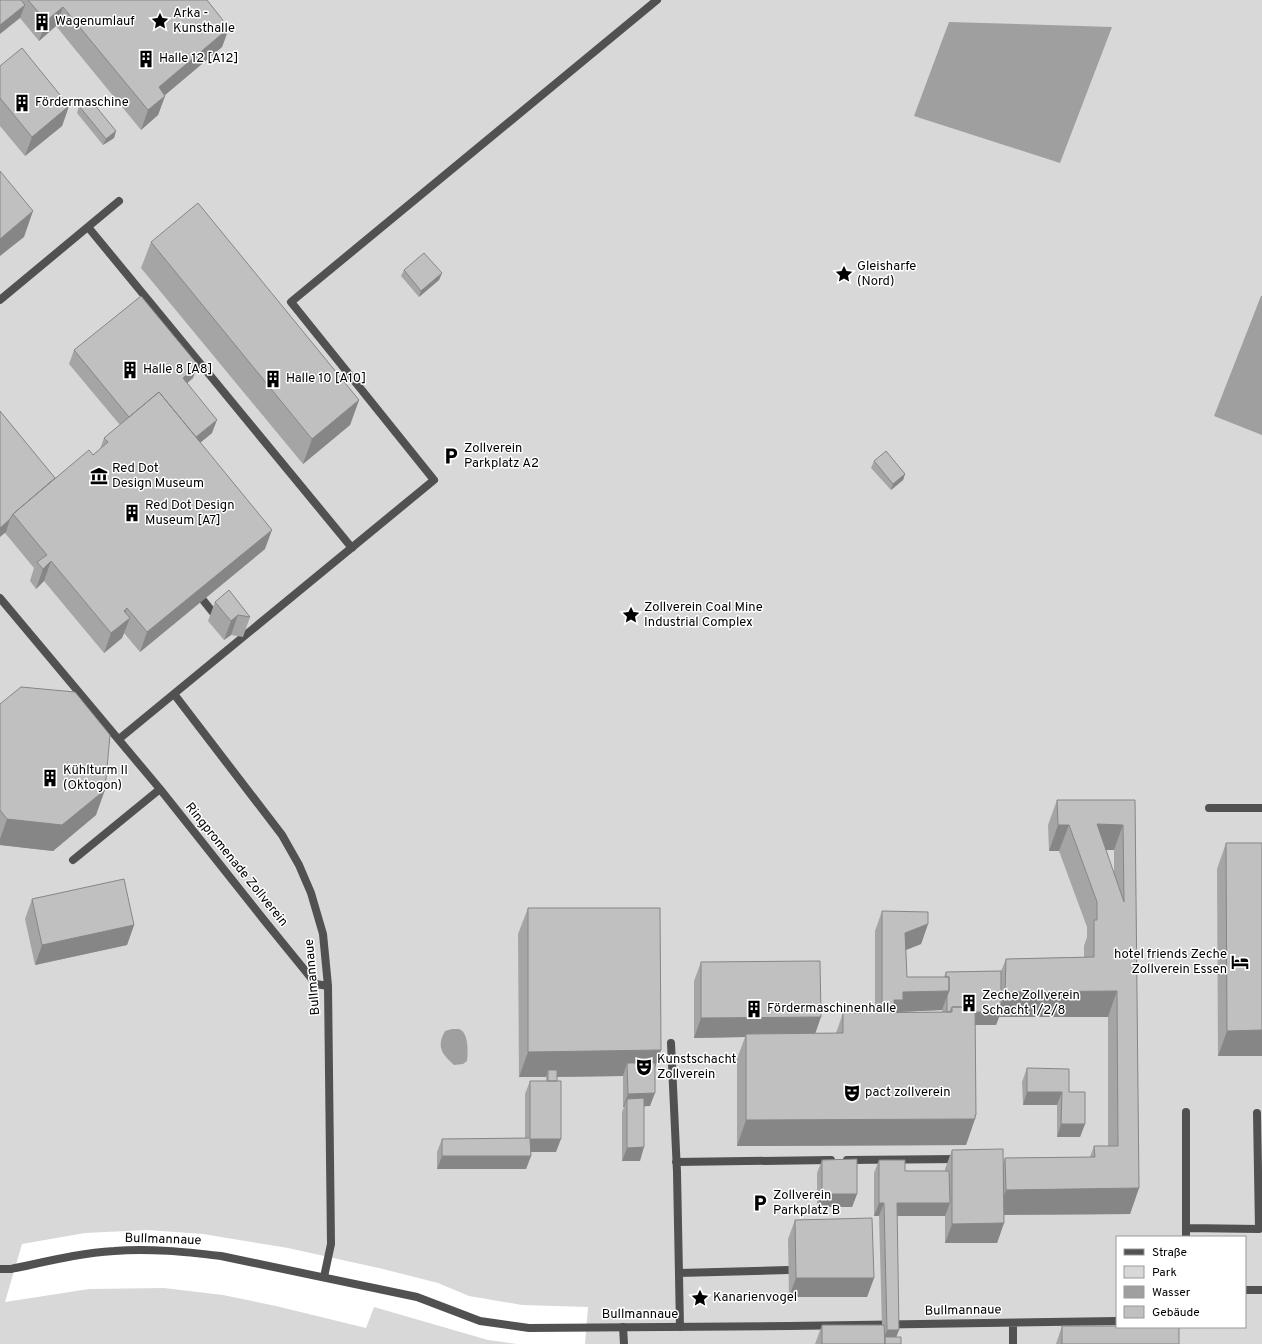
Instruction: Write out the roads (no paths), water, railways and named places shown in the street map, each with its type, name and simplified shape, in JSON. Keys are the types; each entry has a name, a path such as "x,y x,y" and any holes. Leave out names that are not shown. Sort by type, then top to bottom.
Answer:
{"street":[{"path":"119,739 434,480 291,302 657,0"},
{"path":"0,300 119,201"},
{"path":"88,227 352,548"},
{"name":"Ringpromenade Zollverein","path":"0,598 160,788 316,984 328,986"},
{"path":"203,600 215,615"},
{"path":"231,635 243,637"},
{"name":"Bullmannaue","path":"174,694 274,824 292,850 311,893 323,934 328,986 331,1244 324,1277"},
{"path":"74,860 160,788"},
{"path":"1209,808 1262,808"},
{"path":"671,1043 676,1162 680,1327"},
{"path":"1186,1112 1186,1236"},
{"path":"1186,1228 1259,1229 1257,1113"},
{"path":"676,1162 966,1159"},
{"name":"Bullmannaue","path":"0,1269 11,1269 115,1250 156,1250 221,1256 417,1296 480,1321 529,1328 1013,1323 1013,1344"},
{"path":"679,1273 788,1270"},
{"path":"1246,1290 1262,1290"},
{"path":"1013,1323 1116,1321"},
{"path":"623,1327 624,1344"}],"water":[{"path":"949,22 1112,27 1060,163 914,116"},
{"path":"1262,296 1262,435 1214,416"},
{"path":"459,1029 465,1034 468,1048 467,1061 463,1064 454,1065 446,1057 442,1050 442,1037 445,1031"}],"place":[{"name":"Arka - Kunsthalle","path":"160,21"},
{"name":"Wagenumlauf","path":"42,22"},
{"name":"Halle 12 [A12]","path":"146,59"},
{"name":"Fördermaschine","path":"22,103"},
{"name":"Gleisharfe (Nord)","path":"844,274"},
{"name":"Halle 8 [A8]","path":"130,370"},
{"name":"Halle 10 [A10]","path":"273,379"},
{"name":"Zollverein Parkplatz A2","path":"451,456"},
{"name":"Red Dot Design Museum","path":"99,476"},
{"name":"Red Dot Design Museum [A7]","path":"132,513"},
{"name":"Zollverein Coal Mine Industrial Complex","path":"631,615"},
{"name":"Kühlturm II (Oktogon)","path":"50,778"},
{"name":"hotel friends Zeche Zollverein Essen","path":"1240,962"},
{"name":"Zeche Zollverein Schacht 1/2/8","path":"969,1003"},
{"name":"Fördermaschinenhalle","path":"754,1009"},
{"name":"Kunstschacht Zollverein","path":"644,1067"},
{"name":"pact zollverein","path":"852,1093"},
{"name":"Zollverein Parkplatz B","path":"760,1203"},
{"name":"Kanarienvogel","path":"700,1298"}]}
